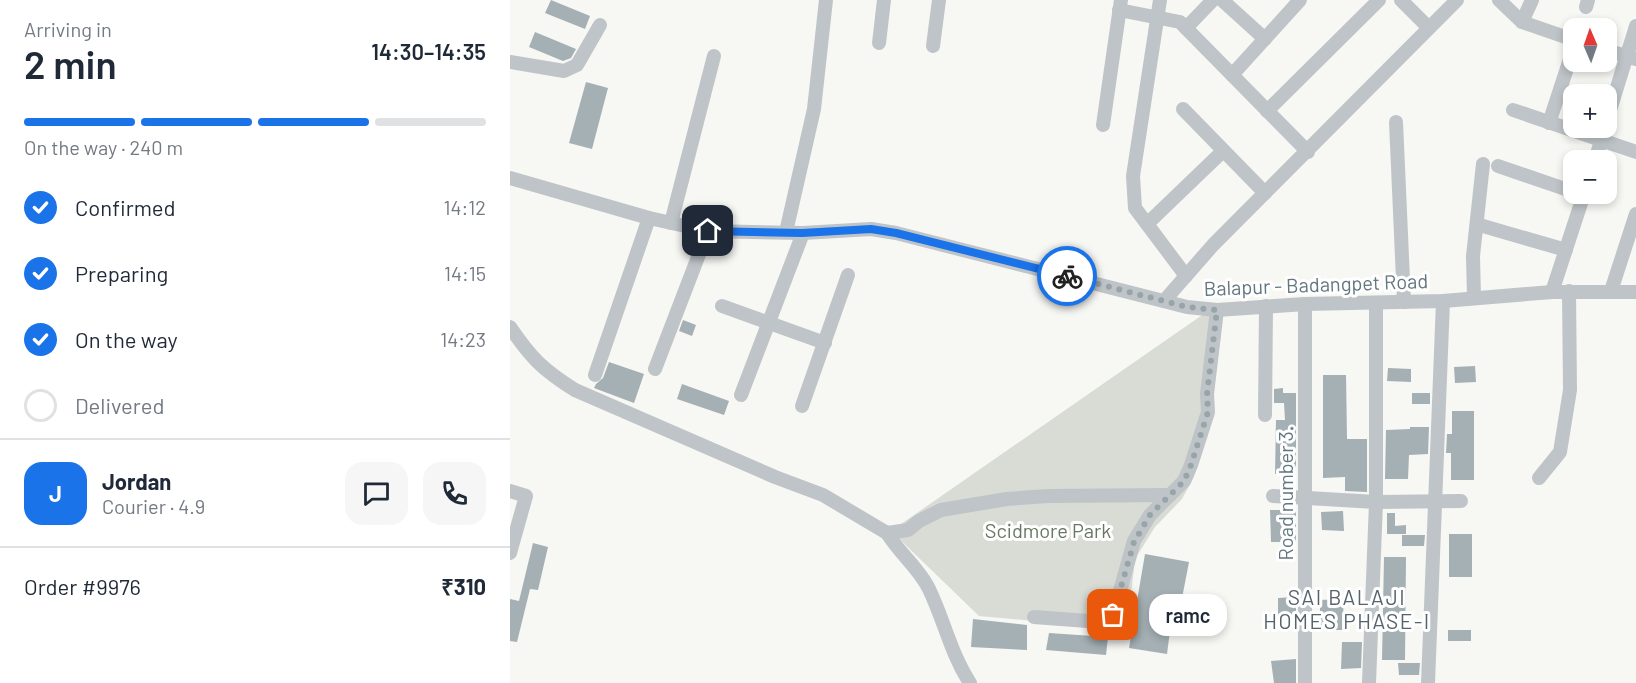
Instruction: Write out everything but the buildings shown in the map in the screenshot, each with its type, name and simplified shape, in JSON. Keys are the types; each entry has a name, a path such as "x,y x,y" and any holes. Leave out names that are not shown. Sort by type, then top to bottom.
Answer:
{"street":[{"path":"786,232 814,109 826,0"},
{"path":"879,43 884,0"},
{"path":"933,46 939,0"},
{"path":"1160,0 1133,176 1134,208 1186,276"},
{"path":"1186,28 1213,0"},
{"path":"1222,0 1265,39"},
{"path":"1232,75 1300,0"},
{"path":"1267,111 1379,0"},
{"path":"1401,0 1428,27"},
{"path":"1164,301 1265,193 1456,0"},
{"path":"1499,0 1522,22 1563,36"},
{"path":"1522,22 1532,0"},
{"path":"1103,125 1120,5 1180,22 1308,152"},
{"path":"510,62 564,71 572,69 577,65 600,25"},
{"path":"1617,94 1631,58 1636,26"},
{"path":"670,223 714,56"},
{"path":"1549,123 1566,72"},
{"path":"1183,109 1265,193"},
{"path":"1513,110 1563,126"},
{"path":"1396,122 1404,302"},
{"path":"1610,138 1636,152"},
{"path":"1147,224 1223,151"},
{"path":"1474,298 1473,256 1490,165 1563,188"},
{"name":"Balapur - Badangpet Road","path":"510,178 649,218 708,231 802,233 871,229 896,233 1187,307 1217,310 1305,304 1443,301 1569,291 1636,292"},
{"path":"1552,292 1566,250 1577,204"},
{"path":"1611,291 1636,214"},
{"path":"595,375 649,218"},
{"path":"1483,226 1566,250"},
{"path":"655,369 708,231"},
{"path":"741,395 802,233"},
{"path":"802,406 848,275"},
{"path":"1539,478 1560,452 1570,390 1569,291"},
{"path":"1428,683 1437,501 1443,301"},
{"path":"1369,683 1376,502 1376,303"},
{"name":"Road number 3.","path":"1305,304 1305,683"},
{"path":"722,306 825,343"},
{"path":"1264,415 1266,306"},
{"path":"1034,617 1101,622 1113,615 1134,542 1150,515 1184,481 1208,412 1207,394 1217,310"},
{"path":"510,327 526,351 546,371 575,390 774,477 823,495 884,531 924,578 952,648 970,683"},
{"path":"510,491 526,496 510,553"},
{"path":"884,531 908,530 919,521 941,510 1007,499 1170,495"},
{"path":"1273,496 1376,502 1461,501"}],"green space":[{"name":"Scidmore Park","path":"1208,311 1221,337 1210,383 1214,415 1194,477 1182,499 1155,527 1135,559 1132,586 1121,623 1035,621 979,616 891,531"}],"way so far":[{"path":"1067,276 1187,307 1217,310 1207,394 1208,412 1191,465 1184,481 1150,515 1134,542 1113,615"}],"place":[{"name":"ramc","path":"1113,615"}],"district":[{"name":"SAI BALAJI HOMES PHASE-I","path":"1347,610"}],"route":[{"path":"708,231 802,233 871,229 896,233 1067,276"}]}
